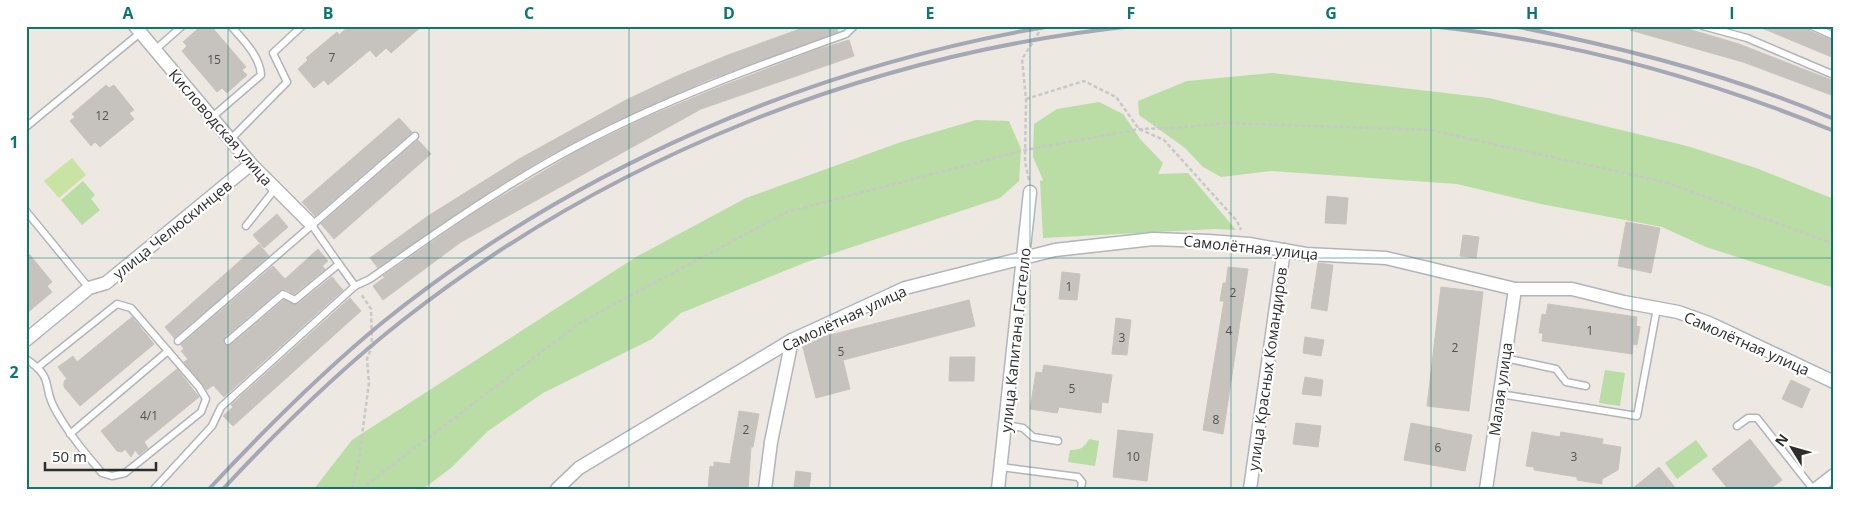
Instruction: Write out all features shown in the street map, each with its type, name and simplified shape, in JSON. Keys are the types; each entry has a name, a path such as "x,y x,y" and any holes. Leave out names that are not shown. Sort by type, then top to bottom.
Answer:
{"street":[{"name":"Кисловодская улица","path":"137,30 251,164 311,224"},
{"name":"улица Челюскинцев","path":"26,340 90,288 106,284 251,164"},
{"name":"улица Капитана Гастелло","path":"998,489 1030,192"},
{"name":"Самолётная улица","path":"557,489 579,468 792,340 905,288 1055,250 1153,239 1249,244 1306,254 1386,258 1514,289 1572,289 1657,308 1709,323 1834,382"},
{"name":"улица Красных Командиров","path":"1250,489 1284,250"},
{"name":"Малая улица","path":"1486,489 1514,289"},
{"path":"765,489 771,442 792,340"},
{"path":"1815,489 1834,475"}],"lane":[{"path":"155,50 182,26"},
{"path":"212,118 261,75 261,67 248,46 231,26"},
{"path":"230,140 287,82 273,53 302,26"},
{"path":"154,489 212,426 221,407 356,286 370,279 492,196 576,146 686,93 733,74 846,34 854,26"},
{"path":"1703,26 1747,38 1834,75"},
{"path":"1812,26 1834,36"},
{"path":"26,127 137,30"},
{"path":"178,341 415,136"},
{"path":"246,226 276,189"},
{"path":"26,211 90,288"},
{"path":"311,224 356,286"},
{"path":"228,341 283,294 294,300 339,264"},
{"path":"26,359 38,367 46,376 51,402 70,434 102,473 119,475 124,473 201,412 206,403 204,394 131,308 117,304 38,367"},
{"path":"1499,394 1637,416 1657,308"},
{"path":"70,434 168,351"},
{"path":"1504,358 1556,369 1566,382 1586,386"},
{"path":"1737,426 1748,418 1757,418 1815,489"},
{"path":"1006,425 1023,428 1033,437 1058,441"},
{"path":"1001,467 1078,477 1082,482 1081,489"}],"path":[{"path":"1030,192 1025,150 1026,98 1022,59 1043,26"},
{"path":"1026,98 1084,81 1116,97 1139,129 1164,140 1236,221 1249,244"},
{"path":"361,489 580,322 787,212 1025,150 1139,129 1226,123 1430,130 1665,182 1834,244"},
{"path":"352,489 358,465 369,383 367,359 372,346 371,309 356,286"}],"green space":[{"path":"1272,73 1489,98 1687,146 1756,168 1834,199 1834,288 1706,247 1662,227 1541,204 1457,184 1271,171 1221,177 1203,167 1185,148 1139,115 1138,101 1187,81"},
{"path":"1099,102 1123,114 1141,140 1163,163 1158,174 1188,173 1236,230 1215,229 1043,238 1040,181 1043,180 1033,157 1034,124 1057,109"},
{"path":"976,120 1009,121 1021,149 1019,181 1000,198 804,263 681,313 652,339 543,393 488,431 451,468 423,489 314,489 352,440 636,257 746,198 901,142"},
{"path":"72,158 86,175 59,198 44,181"},
{"path":"83,181 95,195 91,199 100,210 82,225 61,200"},
{"path":"1605,370 1625,373 1620,406 1599,403"},
{"path":"1089,439 1099,441 1095,466 1068,462 1070,450 1081,448"},
{"path":"1696,440 1708,456 1677,479 1665,463"}],"building":[{"path":"201,26 211,26 246,67 242,70 247,75 227,93 222,88 217,92 182,51 187,46 183,42"},
{"path":"349,26 422,26 391,53 386,48 376,57 370,50 328,85 324,80 314,88 298,69 308,60 306,58 337,32 339,35"},
{"path":"808,26 836,26 838,32 708,80 608,125 548,156 495,188 378,268 370,258 428,216 519,159 626,100 728,55"},
{"path":"1630,26 1678,26 1739,44 1834,81 1834,96 1743,62 1630,30"},
{"path":"1757,26 1807,26 1810,31 1834,41 1834,58"},
{"path":"849,40 854,56 701,109 461,242 383,300 373,286 385,277 383,276 474,213 579,150 645,118 712,90 813,51"},
{"path":"106,85 109,88 114,85 134,110 129,113 134,119 100,147 95,142 91,146 70,121 75,117 72,114"},
{"path":"399,118 412,132 315,216 302,202"},
{"path":"418,140 431,154 334,239 321,224"},
{"path":"1327,196 1348,198 1346,224 1325,223"},
{"path":"277,214 288,227 264,248 253,235"},
{"path":"1626,222 1660,228 1651,273 1618,266"},
{"path":"1463,235 1479,237 1476,258 1460,256"},
{"path":"259,244 269,256 174,338 165,327"},
{"path":"318,249 328,261 322,266 325,269 294,294 285,289 280,290 225,337 224,344 231,345 284,300 298,304 332,277 343,290 224,397 213,385 207,390 184,362 188,359 181,351 184,349 181,345 273,266 285,279"},
{"path":"26,250 52,282 47,286 52,292 26,314"},
{"path":"1318,263 1333,265 1327,311 1311,308"},
{"path":"1228,267 1248,269 1223,434 1203,430 1224,301 1220,301 1223,283 1226,283"},
{"path":"1062,272 1080,274 1077,300 1059,299"},
{"path":"1441,287 1483,292 1469,411 1427,406"},
{"path":"350,298 361,311 233,426 223,416 233,407 231,405"},
{"path":"969,300 975,326 843,360 850,389 816,398 802,344 814,339"},
{"path":"1548,304 1637,317 1636,326 1640,327 1637,345 1633,344 1632,354 1542,341 1543,333 1539,333 1542,314 1546,315"},
{"path":"132,317 154,344 80,406 64,387 64,381 67,379 58,367 73,356 77,362"},
{"path":"1116,318 1131,320 1127,355 1112,354"},
{"path":"1305,337 1324,340 1321,356 1303,353"},
{"path":"950,357 975,357 974,381 949,381"},
{"path":"1044,365 1112,375 1108,403 1102,402 1101,413 1059,407 1057,413 1030,409 1036,372 1042,373"},
{"path":"177,369 199,397 144,442 148,448 139,455 135,450 131,457 125,449 122,452 117,451 101,431"},
{"path":"1305,377 1323,380 1321,396 1302,394"},
{"path":"1791,380 1810,389 1802,408 1782,399"},
{"path":"739,411 759,414 753,447 751,447 748,489 708,489 710,466 714,467 714,462 730,464"},
{"path":"1296,423 1321,426 1318,447 1293,444"},
{"path":"1411,423 1472,435 1465,471 1404,460"},
{"path":"1118,430 1153,434 1147,481 1113,477"},
{"path":"1532,432 1560,437 1561,432 1603,439 1602,444 1621,447 1618,470 1602,479 1602,484 1577,480 1577,477 1534,470 1534,467 1526,466"},
{"path":"1750,439 1782,480 1770,489 1728,489 1712,469"},
{"path":"1659,467 1676,489 1632,489"},
{"path":"796,471 811,473 809,489 794,487"}],"railway":[{"path":"209,489 293,402 383,322 457,267 534,217 614,171 698,132 783,97 871,68 960,44 1051,26"},
{"path":"223,489 310,401 355,359 403,320 484,261 568,209 656,162 747,122 841,88 937,61 1034,40 1133,26"},
{"path":"1429,26 1533,41 1635,64 1736,94 1834,131"},
{"path":"1513,26 1595,43 1676,64 1756,89 1834,119"}]}
